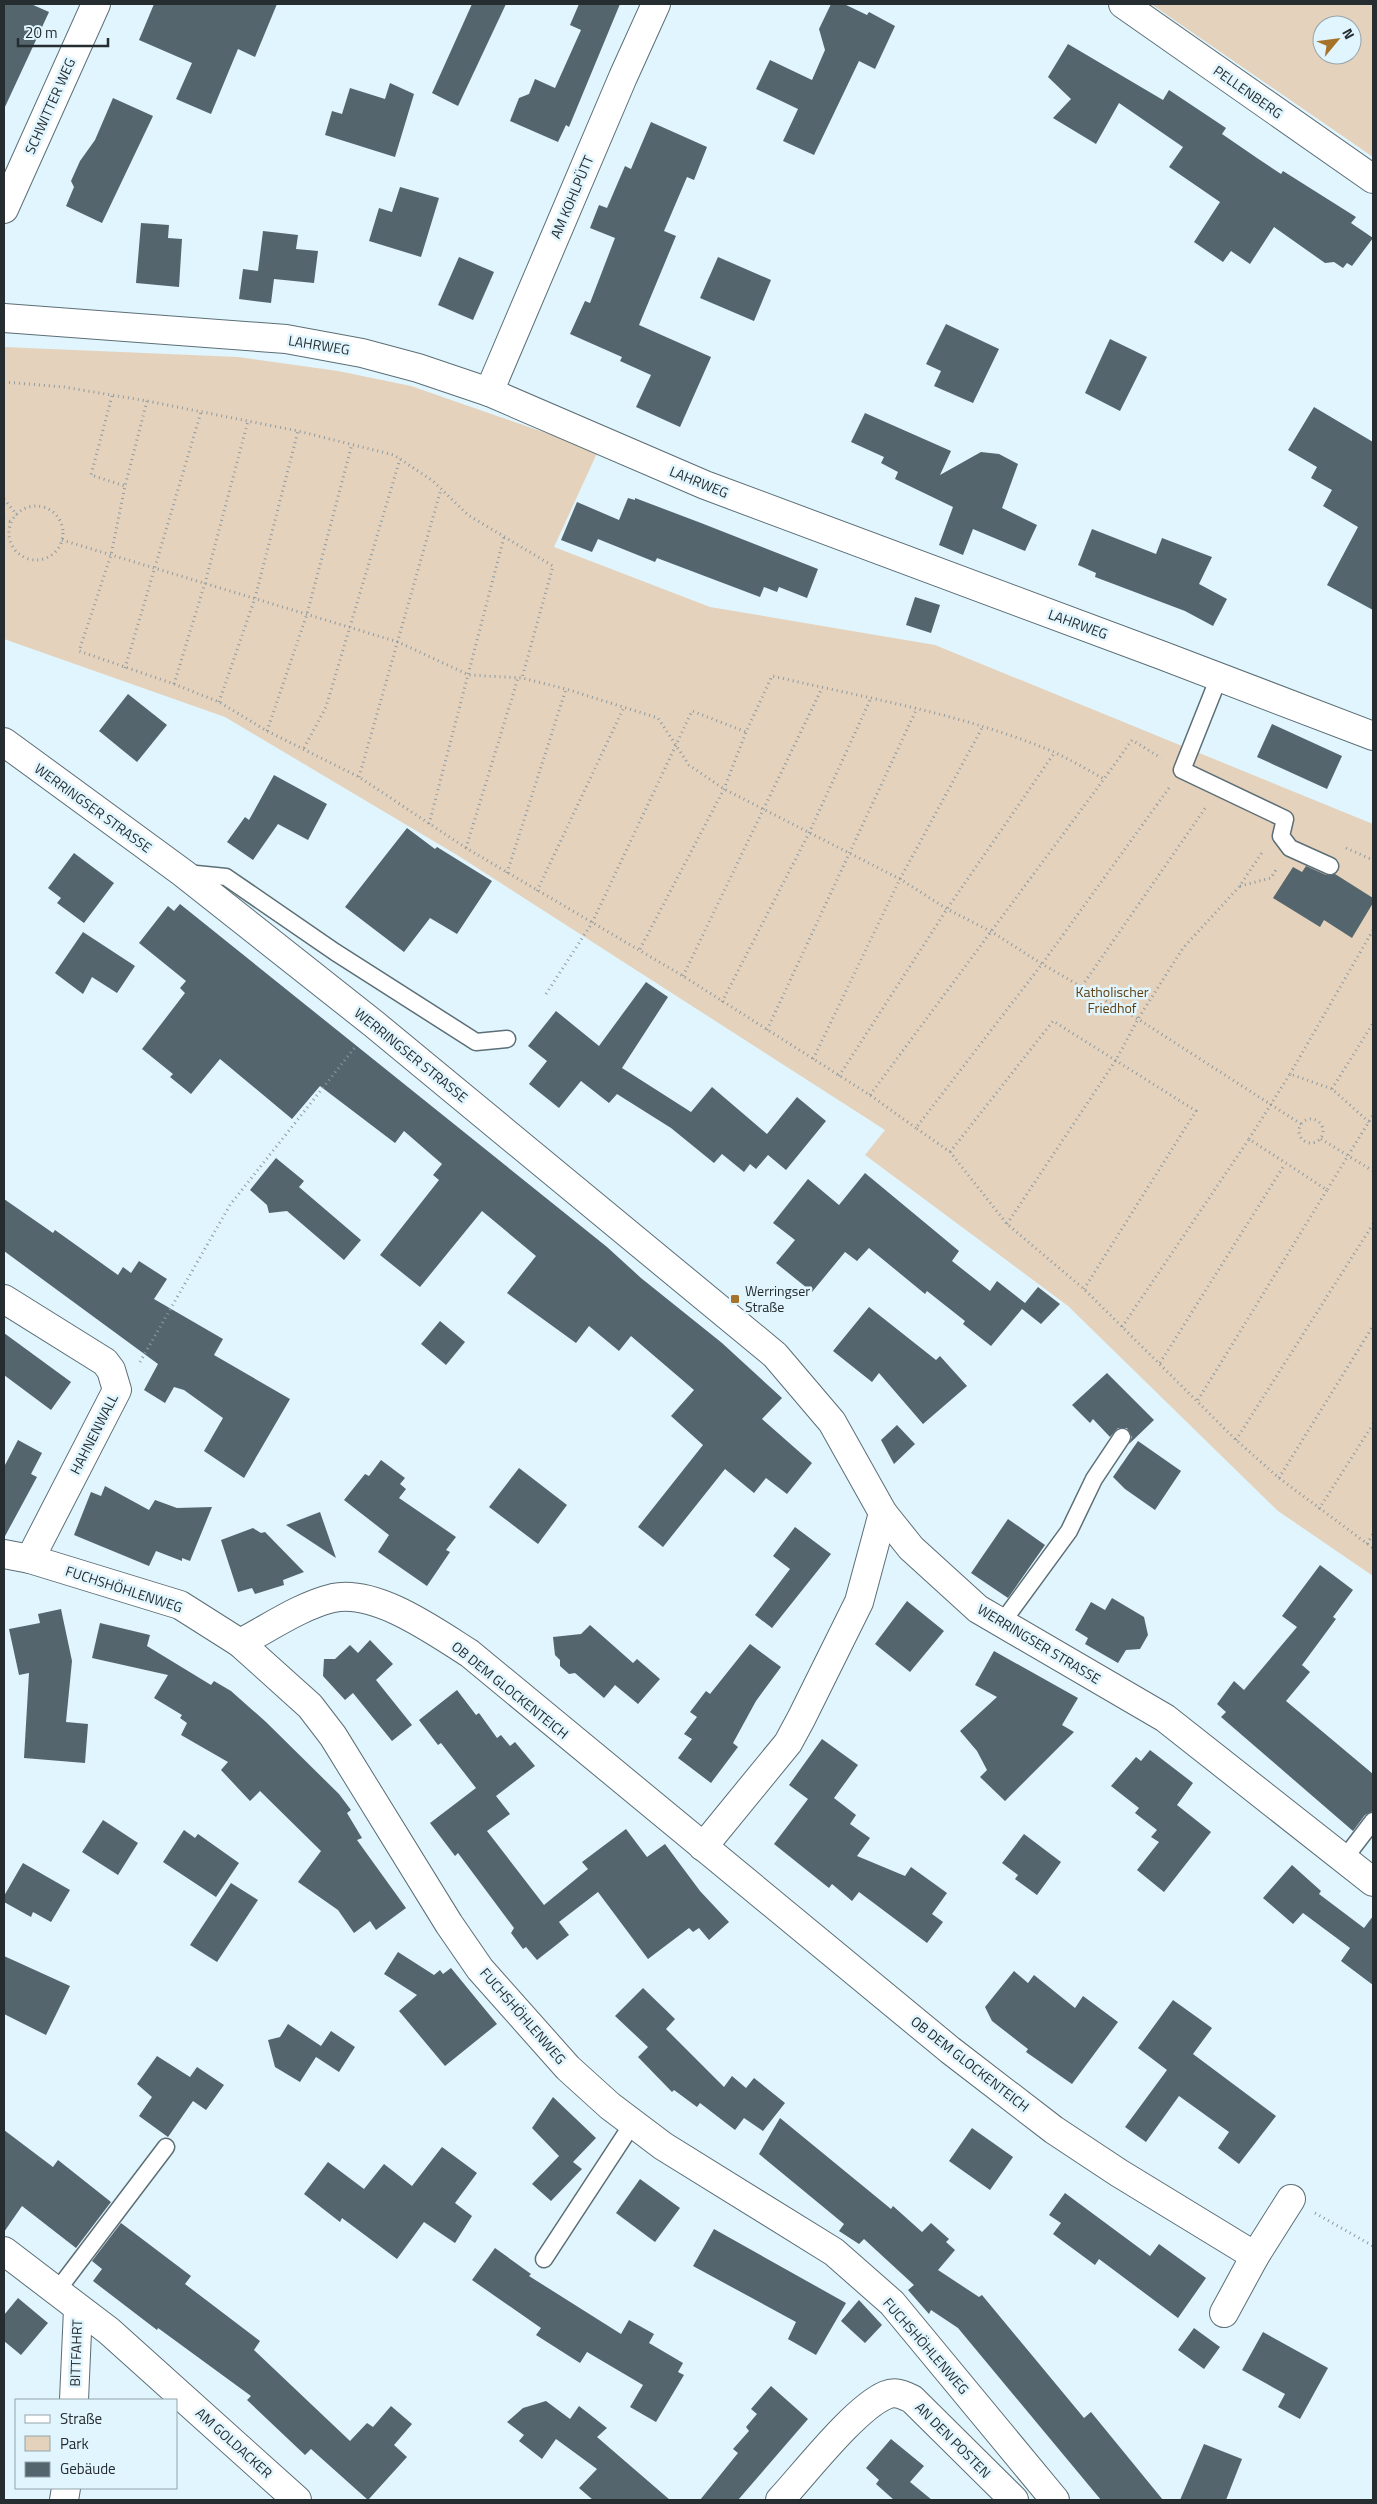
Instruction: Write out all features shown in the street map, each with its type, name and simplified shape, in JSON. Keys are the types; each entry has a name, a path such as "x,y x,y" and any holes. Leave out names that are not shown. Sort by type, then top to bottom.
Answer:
{"street":[{"name":"SCHWITTER WEG","path":"4,209 96,4"},
{"name":"AM KOHLPÜTT","path":"489,392 656,4"},
{"name":"PELLENBERG","path":"1124,4 1373,179"},
{"name":"LAHRWEG","path":"4,318 286,340 362,353 418,368 489,392 705,485 1373,736"},
{"name":"WERRINGSER STRASSE","path":"4,742 183,873 374,1024 775,1355 832,1422 883,1513 911,1548 978,1609 1165,1718 1373,1882"},
{"name":"HAHNENWALL","path":"4,1299 105,1362 115,1379 117,1390 114,1398 17,1556"},
{"path":"703,1847 788,1743 801,1719 859,1602 883,1513"},
{"name":"FUCHSHÖHLENWEG","path":"17,1556 180,1605 240,1644 310,1706 333,1736 449,1924 480,1969 568,2068 610,2106 663,2146 834,2252 892,2304 1055,2500"},
{"name":"OB DEM GLOCKENTEICH","path":"240,1644 311,1606 335,1598 362,1599 392,1608 469,1653 950,2050 1054,2130 1119,2173 1255,2256"},
{"path":"1224,2313 1255,2256 1291,2199"},
{"name":"BITTFAHRT","path":"4,2251 78,2309 74,2399"},
{"name":"AM GOLDACKER","path":"78,2309 109,2331 297,2500"},
{"name":"AN DEN POSTEN","path":"780,2500 852,2422 888,2394 899,2393 912,2400 1014,2500"}],"lane":[{"path":"1219,677 1182,770 1285,819 1281,836 1290,848 1330,866"},
{"path":"183,873 226,877 336,952 476,1042 507,1039"},
{"path":"1001,1624 1069,1531 1094,1479 1122,1437"},
{"path":"1344,1859 1373,1822"},
{"path":"544,2259 633,2123"},
{"path":"56,2292 166,2146"}],"path":[{"path":"4,382 64,387 248,421 352,444 400,459 433,481 468,515 552,566 520,678 466,848"},
{"path":"112,396 91,475 125,486"},
{"path":"147,402 125,486 111,555 79,651 174,684 219,702 267,731 359,777 466,848 537,892 640,949 870,1095 950,1152 1006,1224 1084,1289 1198,1400 1236,1440 1279,1478 1373,1548"},
{"path":"125,668 156,569 201,412"},
{"path":"174,684 205,583 248,421"},
{"path":"219,702 254,598 298,431"},
{"path":"267,731 307,614 352,444"},
{"path":"304,748 326,707 400,459"},
{"path":"359,777 441,489"},
{"path":"4,499 17,515"},
{"path":"31,507 48,509 60,519 63,527 62,540 53,555 44,559 29,559 14,549 10,539 12,522 17,515 31,507"},
{"path":"4,520 12,522"},
{"path":"429,824 504,537"},
{"path":"62,540 398,642 469,675 520,678 566,689 658,718 689,765 724,789 900,880 947,909 992,932 1042,964 1138,1019 1301,1124"},
{"path":"640,949 724,789 746,732 772,676 917,708 982,728 1055,752 1104,780"},
{"path":"683,976 822,688"},
{"path":"507,872 566,689"},
{"path":"722,1002 809,833 871,698"},
{"path":"537,892 624,707"},
{"path":"767,1030 917,708"},
{"path":"546,994 592,923 692,711 746,732"},
{"path":"813,1059 900,880 982,728"},
{"path":"870,1095 1132,740 1182,770 1042,964 916,1128"},
{"path":"839,1076 947,909 1055,752"},
{"path":"1082,986 1220,788"},
{"path":"1006,1224 1116,1060 1138,1019 1183,948 1239,887 1285,819"},
{"path":"1239,887 1270,878"},
{"path":"1122,1327 1271,1106 1373,930"},
{"path":"950,1152 1053,1020 1196,1112 1084,1289"},
{"path":"1332,1089 1373,1023"},
{"path":"115,1379 132,1371 140,1361 230,1205 374,1024"},
{"path":"1290,1074 1332,1089 1369,1122"},
{"path":"1198,1400 1373,1115"},
{"path":"1310,1119 1316,1120 1323,1128 1321,1139 1311,1144 1305,1142 1299,1130 1301,1124 1310,1119"},
{"path":"1249,1139 1327,1190"},
{"path":"1321,1139 1373,1171"},
{"path":"1160,1363 1285,1164"},
{"path":"1236,1440 1373,1224"},
{"path":"1279,1478 1373,1326"},
{"path":"1320,1509 1373,1424"},
{"path":"1367,1544 1373,1534"},
{"path":"1291,2199 1373,2246"}],"green space":[{"path":"1151,4 1373,4 1373,157"},
{"name":"Katholischer Friedhof","path":"4,347 238,357 338,371 411,386 598,451 554,547 710,607 935,645 1373,824 1373,1576 1278,1511 1068,1306 865,1155 885,1130 457,855 225,717 4,639"}],"building":[{"path":"4,4 31,4 49,12 4,109"},
{"path":"154,4 277,4 255,57 238,49 211,114 176,99 192,63 139,40"},
{"path":"472,4 506,4 458,106 432,93"},
{"path":"579,4 620,4 569,127 566,125 558,142 510,121 519,98 529,94 535,79 555,88 581,30 570,25"},
{"path":"831,4 844,4 867,15 869,12 895,26 875,69 859,61 814,155 783,141 798,109 756,89 770,60 812,80 825,50 819,29"},
{"path":"1068,44 1163,100 1169,90 1226,128 1222,134 1257,158 1281,174 1283,171 1356,217 1351,223 1373,238 1352,266 1347,263 1343,268 1334,262 1325,263 1274,227 1250,264 1231,251 1223,262 1194,242 1220,202 1169,167 1183,147 1119,103 1096,144 1053,118 1071,99 1048,77"},
{"path":"390,83 414,94 395,157 325,135 332,111 342,114 350,88 385,99"},
{"path":"113,98 153,116 102,223 66,206 74,187 71,181 80,161 95,140"},
{"path":"651,122 707,147 694,180 687,177 664,231 676,236 639,325 711,357 680,427 636,407 651,375 620,361 622,357 570,334 585,301 590,303 615,238 590,228 599,205 607,208 625,166 631,169"},
{"path":"400,187 439,198 421,257 369,241 379,208 392,212"},
{"path":"141,223 169,225 168,238 182,239 179,287 136,283"},
{"path":"263,231 298,235 296,249 318,251 314,283 274,279 271,303 239,299 243,269 258,271"},
{"path":"459,257 494,272 473,320 438,305"},
{"path":"718,257 771,280 754,321 700,298"},
{"path":"946,324 999,349 973,403 934,386 941,371 926,364"},
{"path":"1110,339 1147,357 1120,411 1085,393"},
{"path":"1314,407 1373,442 1373,610 1327,585 1358,527 1323,506 1332,490 1311,478 1317,467 1288,450"},
{"path":"865,413 951,451 940,475 981,452 999,454 1018,464 1002,508 1037,525 1025,551 973,529 963,555 939,545 953,507 895,479 898,472 881,463 884,457 851,442"},
{"path":"628,498 635,500 635,498 818,569 807,598 779,587 777,592 764,587 760,597 657,558 655,562 598,539 592,552 561,540 577,502 619,520"},
{"path":"1092,529 1156,554 1162,538 1212,557 1199,584 1227,599 1213,626 1185,611 1095,577 1096,573 1078,565"},
{"path":"915,597 940,605 931,633 906,625"},
{"path":"128,694 167,725 137,762 99,731"},
{"path":"1272,724 1342,756 1327,789 1257,757"},
{"path":"274,775 327,804 308,840 278,824 253,860 227,842 245,817 249,820"},
{"path":"407,828 435,849 437,847 492,881 457,934 430,918 404,952 345,907"},
{"path":"74,853 114,883 84,923 57,903 61,898 48,888"},
{"path":"1306,866 1326,875 1335,874 1373,898 1373,903 1352,938 1324,920 1320,927 1273,898 1293,867 1302,872"},
{"path":"180,904 607,1247 641,1278 722,1343 782,1398 762,1419 812,1463 787,1494 766,1478 754,1493 725,1469 663,1547 638,1527 703,1445 671,1416 694,1390 631,1336 619,1351 589,1326 576,1343 507,1293 536,1256 482,1211 420,1287 380,1255 439,1180 433,1175 442,1164 404,1131 395,1143 320,1086 292,1119 220,1059 191,1094 170,1077 173,1074 142,1049 185,993 180,988 186,981 139,943 168,906 174,911"},
{"path":"83,932 135,966 117,993 92,977 83,994 55,973"},
{"path":"646,982 668,997 622,1068 691,1112 712,1087 767,1134 797,1097 826,1121 786,1170 768,1155 756,1169 750,1164 744,1172 722,1154 714,1163 671,1128 617,1094 609,1103 581,1081 559,1108 529,1084 547,1061 528,1046 556,1011 599,1046"},
{"path":"276,1158 304,1181 299,1187 361,1240 344,1260 287,1211 269,1213 267,1205 250,1190"},
{"path":"865,1173 959,1251 952,1261 990,1291 997,1281 1025,1303 1038,1287 1060,1304 1041,1324 1022,1309 991,1346 963,1324 965,1321 927,1291 925,1294 869,1248 857,1261 845,1252 812,1292 776,1263 795,1240 773,1223 808,1179 839,1205"},
{"path":"4,1199 53,1233 55,1230 118,1275 123,1267 131,1273 139,1261 167,1279 154,1299 223,1339 214,1355 290,1399 244,1478 204,1451 223,1418 184,1390 174,1387 165,1403 144,1390 158,1364 4,1251"},
{"path":"869,1307 936,1360 940,1356 967,1386 923,1424 879,1373 872,1382 833,1351"},
{"path":"440,1321 465,1342 446,1365 421,1344"},
{"path":"4,1333 71,1382 51,1410 4,1375"},
{"path":"1107,1373 1154,1420 1129,1444 1132,1437 1127,1428 1118,1428 1110,1437 1093,1419 1090,1423 1072,1405"},
{"path":"897,1425 915,1444 894,1464 881,1440"},
{"path":"18,1440 42,1453 31,1474 37,1477 4,1538 4,1467"},
{"path":"1138,1441 1181,1471 1155,1510 1125,1489 1113,1477"},
{"path":"381,1460 405,1478 400,1484 406,1489 399,1498 456,1537 446,1550 450,1552 427,1586 378,1552 389,1535 344,1500 365,1474 369,1476"},
{"path":"519,1468 567,1505 538,1544 489,1507"},
{"path":"105,1486 149,1510 155,1500 177,1508 212,1507 190,1561 182,1558 182,1561 156,1551 149,1566 74,1535 91,1492 101,1496"},
{"path":"320,1512 336,1558 286,1525"},
{"path":"1008,1519 1045,1545 1008,1598 971,1573"},
{"path":"795,1527 831,1554 772,1628 755,1615 790,1569 773,1556"},
{"path":"253,1528 261,1533 265,1532 304,1572 283,1580 284,1585 255,1594 252,1588 238,1592 221,1540"},
{"path":"1320,1565 1353,1590 1333,1617 1336,1619 1302,1665 1310,1672 1286,1701 1373,1774 1373,1811 1365,1815 1353,1831 1221,1717 1226,1712 1217,1704 1234,1681 1244,1690 1297,1627 1282,1616"},
{"path":"1112,1598 1144,1617 1148,1635 1140,1649 1126,1650 1118,1663 1085,1644 1088,1638 1075,1630 1091,1602 1105,1610"},
{"path":"907,1601 944,1631 910,1672 875,1644"},
{"path":"61,1609 72,1661 66,1722 88,1724 85,1763 24,1758 29,1673 19,1675 9,1629 40,1623 38,1614"},
{"path":"100,1623 150,1635 147,1646 211,1685 214,1681 231,1691 266,1722 339,1794 351,1810 347,1813 362,1838 357,1840 406,1908 376,1930 370,1921 354,1933 338,1910 298,1882 321,1851 260,1791 250,1801 221,1770 228,1762 181,1735 187,1723 180,1718 182,1715 154,1698 168,1675 92,1658"},
{"path":"590,1625 633,1663 637,1659 660,1679 638,1704 615,1685 604,1698 575,1673 569,1674 560,1666 560,1660 555,1655 553,1637 581,1634"},
{"path":"370,1640 393,1664 376,1680 412,1725 392,1741 353,1693 345,1700 323,1676 324,1659 335,1659 350,1645 358,1653"},
{"path":"750,1644 781,1667 756,1701 733,1743 738,1747 711,1783 678,1758 692,1739 684,1734 697,1717 690,1712 706,1691 710,1694"},
{"path":"994,1651 1078,1698 1062,1725 1074,1732 1005,1801 980,1777 987,1770 977,1751 960,1731 997,1697 975,1685"},
{"path":"457,1690 476,1715 479,1713 497,1738 501,1735 510,1746 515,1742 535,1766 496,1796 510,1814 487,1831 544,1905 588,1869 582,1862 626,1829 647,1857 665,1844 700,1891 729,1922 709,1940 699,1928 693,1932 689,1928 648,1959 598,1892 559,1922 569,1935 537,1960 526,1947 523,1949 511,1933 514,1928 458,1853 455,1856 430,1823 476,1788 441,1743 438,1745 419,1720"},
{"path":"822,1739 858,1765 834,1798 856,1815 850,1824 870,1838 857,1856 905,1876 911,1867 947,1893 932,1914 943,1922 927,1943 859,1892 852,1901 832,1884 829,1888 774,1844 808,1799 789,1785"},
{"path":"1150,1750 1193,1783 1177,1805 1211,1832 1164,1892 1137,1870 1159,1842 1151,1837 1157,1830 1135,1813 1139,1808 1111,1786 1136,1757 1141,1761"},
{"path":"103,1820 138,1843 118,1875 82,1852"},
{"path":"184,1830 195,1838 198,1834 239,1863 216,1897 163,1862"},
{"path":"1024,1834 1061,1862 1037,1895 1015,1879 1018,1875 1002,1863"},
{"path":"23,1863 70,1890 51,1922 33,1912 31,1917 4,1902 4,1896"},
{"path":"1292,1865 1321,1891 1319,1894 1364,1928 1373,1916 1373,1985 1341,1961 1350,1948 1303,1913 1293,1924 1263,1898"},
{"path":"231,1883 258,1900 217,1962 190,1945"},
{"path":"398,1952 434,1975 440,1970 443,1974 451,1968 497,2024 445,2066 399,2011 417,1995 384,1974"},
{"path":"4,1956 70,1986 46,2035 4,2014"},
{"path":"1014,1971 1028,1983 1034,1975 1075,2008 1083,1996 1118,2022 1072,2084 1026,2052 1028,2049 992,2021 985,2007"},
{"path":"643,1988 675,2019 666,2029 724,2087 732,2076 746,2088 754,2078 785,2103 763,2131 744,2118 735,2130 700,2103 697,2107 674,2090 672,2092 638,2057 648,2047 615,2016"},
{"path":"1173,2000 1212,2028 1193,2054 1276,2116 1239,2164 1218,2148 1229,2132 1179,2096 1146,2142 1125,2127 1167,2070 1138,2048"},
{"path":"288,2024 321,2046 331,2031 355,2047 339,2072 316,2057 300,2082 275,2067 268,2040 280,2037"},
{"path":"157,2056 190,2077 197,2067 224,2085 206,2110 193,2101 168,2137 139,2116 152,2097 137,2084"},
{"path":"553,2097 596,2138 573,2162 582,2169 551,2201 532,2184 559,2156 532,2128"},
{"path":"780,2118 891,2209 893,2206 922,2232 931,2223 949,2239 946,2242 955,2250 938,2270 979,2297 982,2295 1084,2418 1091,2412 1163,2500 1101,2500 958,2328 931,2310 929,2314 908,2290 914,2285 864,2239 859,2244 839,2231 844,2224 759,2154"},
{"path":"972,2128 1013,2157 990,2190 949,2161"},
{"path":"4,2130 53,2167 58,2160 111,2202 76,2248 22,2206 4,2232"},
{"path":"442,2147 477,2173 455,2203 472,2216 455,2243 424,2222 397,2259 342,2218 340,2222 304,2194 328,2162 364,2189 384,2164 412,2186"},
{"path":"640,2179 680,2208 655,2242 616,2213"},
{"path":"1065,2193 1150,2256 1159,2244 1206,2278 1178,2318 1099,2259 1095,2265 1053,2234 1061,2223 1049,2215"},
{"path":"121,2223 191,2276 185,2284 260,2341 254,2350 350,2441 367,2423 373,2427 391,2406 412,2424 394,2445 407,2457 368,2500 311,2449 305,2455 247,2400 251,2396 158,2328 157,2330 93,2281 102,2269 92,2261"},
{"path":"714,2229 846,2303 816,2355 788,2339 796,2322 693,2266"},
{"path":"495,2248 531,2274 529,2276 621,2334 629,2320 654,2334 649,2343 683,2363 678,2372 684,2375 656,2422 630,2407 643,2385 587,2352 580,2363 536,2335 541,2328 472,2280"},
{"path":"18,2298 48,2323 21,2355 4,2341 4,2315"},
{"path":"859,2300 882,2325 865,2343 841,2321"},
{"path":"1194,2328 1220,2347 1204,2369 1178,2350"},
{"path":"1263,2332 1328,2368 1300,2419 1278,2407 1285,2394 1242,2370"},
{"path":"771,2386 808,2419 738,2500 700,2500 738,2453 733,2449 749,2431 746,2427 757,2414 751,2409"},
{"path":"546,2401 570,2419 579,2406 607,2428 597,2437 670,2500 593,2500 579,2488 597,2469 556,2439 542,2459 519,2441 524,2435 507,2422 523,2408"},
{"path":"891,2439 924,2466 910,2482 932,2500 894,2500 876,2484 879,2480 866,2468"},
{"path":"1204,2444 1242,2459 1226,2500 1180,2500"}],"place":[{"name":"Werringser Straße","path":"735,1299"}]}
